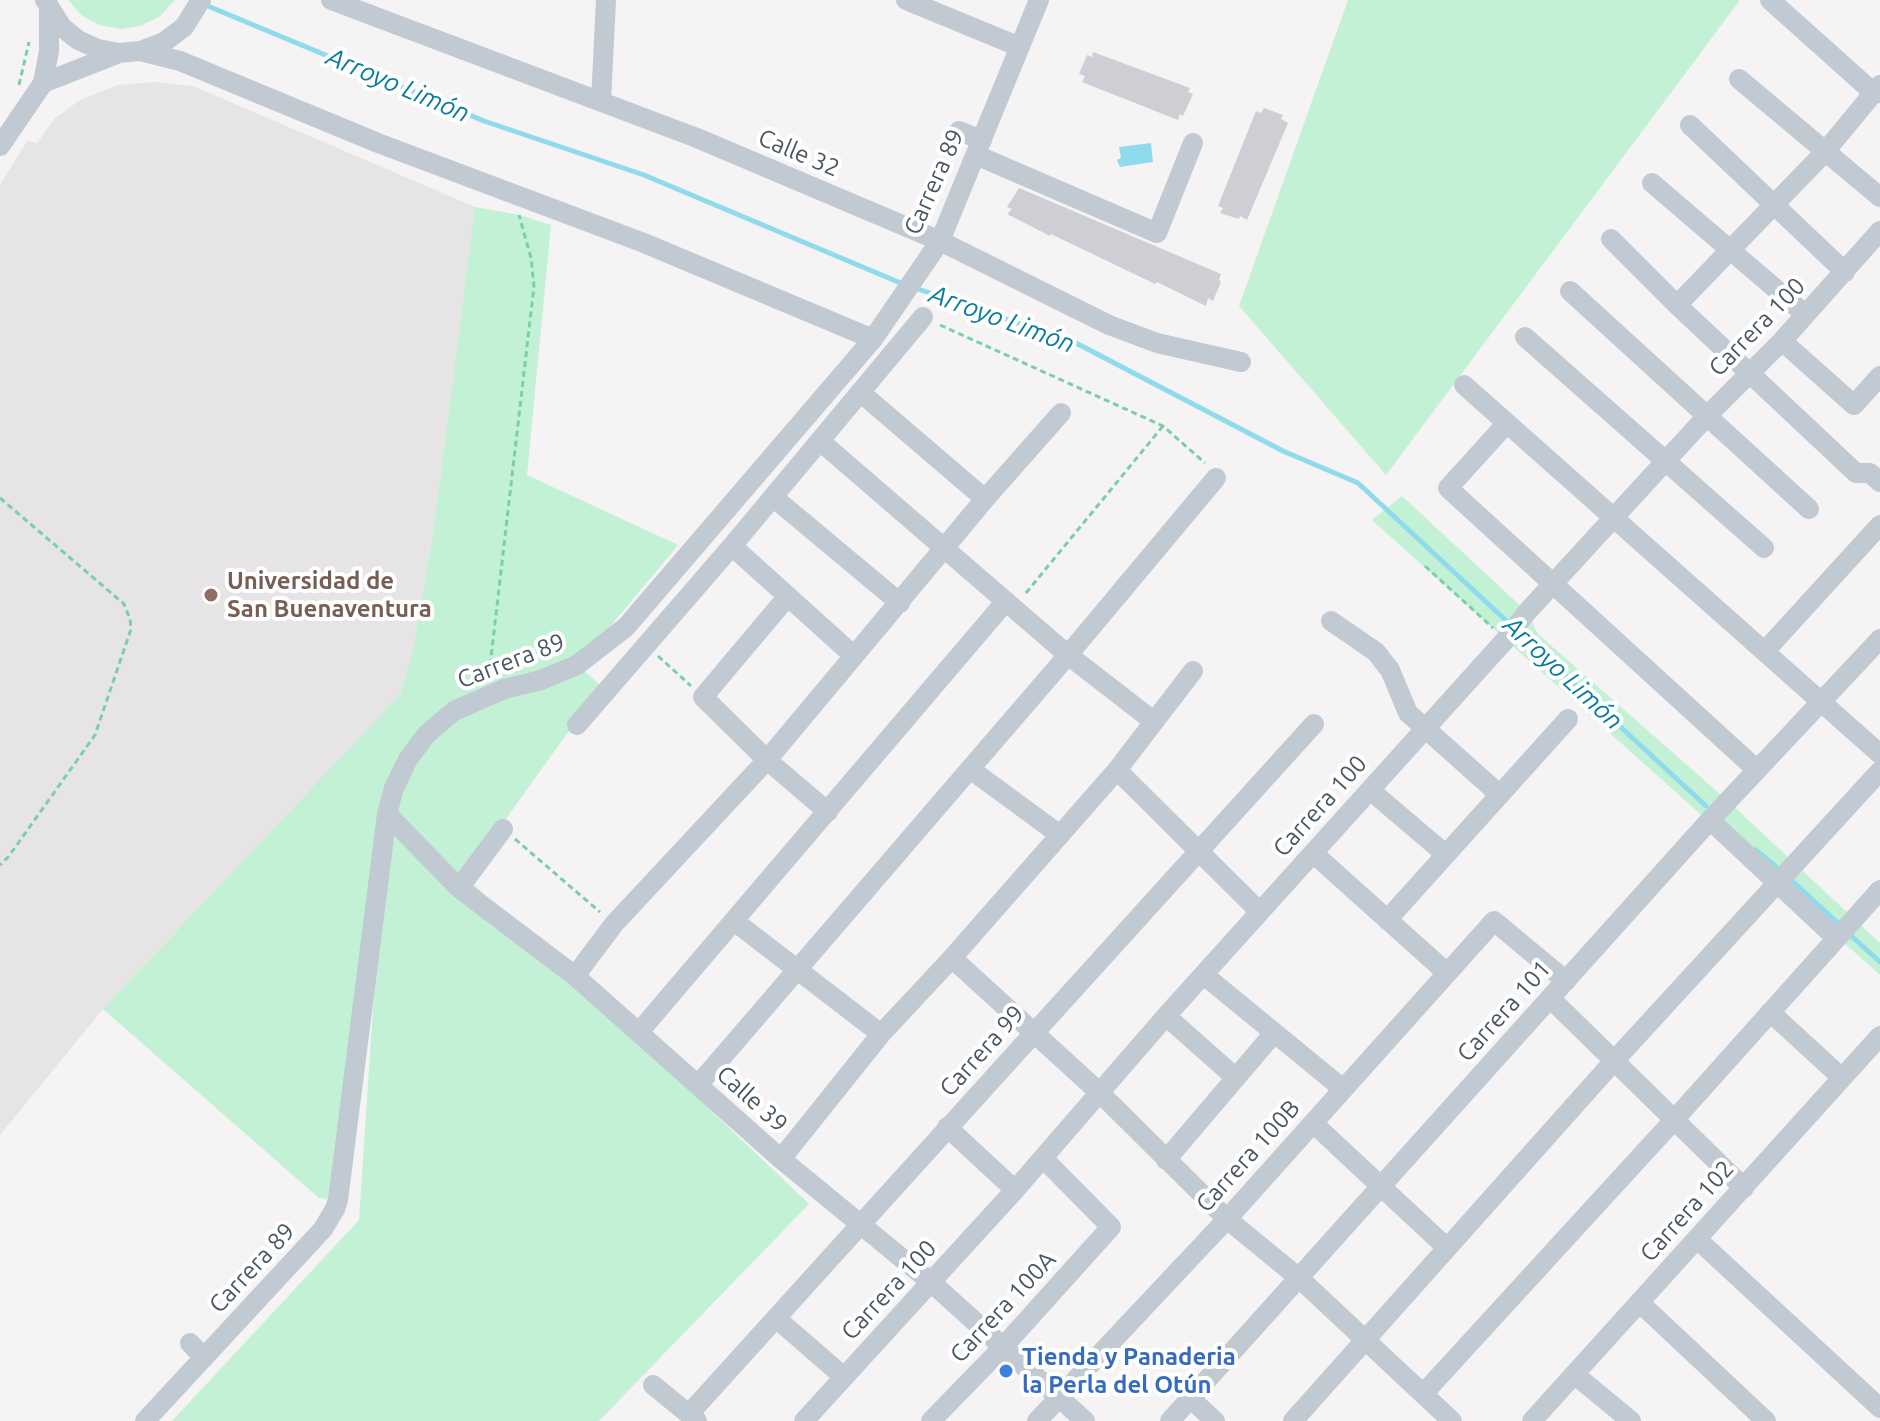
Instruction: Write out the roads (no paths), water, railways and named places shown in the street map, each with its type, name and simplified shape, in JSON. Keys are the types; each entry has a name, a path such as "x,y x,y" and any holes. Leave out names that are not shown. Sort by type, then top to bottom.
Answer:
{"street":[{"path":"43,83 119,53 140,51 164,42 184,27 201,0"},
{"name":"Calle 32","path":"331,0 697,138 1109,325 1157,343 1241,362"},
{"path":"601,101 606,0"},
{"path":"906,0 1020,47"},
{"name":"Carrera 89","path":"145,1421 197,1350 323,1229 338,1200 387,814 394,788 408,759 427,734 454,711 487,696 577,665 626,627 879,331 936,246 1039,0"},
{"path":"1677,305 1824,153 1877,90 1770,0"},
{"path":"47,5 62,27 78,40 98,49 119,53"},
{"path":"0,146 43,83 49,51 47,5"},
{"path":"140,51 180,61 378,143 513,192 640,251 879,331"},
{"path":"1739,79 1880,197"},
{"path":"1690,125 1845,272"},
{"path":"959,131 979,148 1157,233 1193,143"},
{"path":"1652,183 1805,314"},
{"name":"Carrera 100","path":"804,1421 932,1283 1527,612 1707,416 1782,341 1880,231"},
{"path":"1611,239 1856,473 1870,473 1880,482"},
{"path":"1570,291 1809,509"},
{"path":"577,725 732,546 923,317"},
{"path":"1525,337 1764,548"},
{"path":"1782,341 1854,405 1880,376"},
{"path":"1464,385 1880,754"},
{"path":"860,392 985,499"},
{"path":"575,976 614,924 767,760 1061,413"},
{"path":"1507,423 1448,488 1757,770"},
{"path":"820,441 1068,655 1152,720"},
{"path":"698,1085 1216,478"},
{"path":"773,497 900,603"},
{"path":"1765,651 1880,525"},
{"path":"732,546 854,656"},
{"path":"788,596 703,697 767,760 828,812"},
{"path":"639,1032 1010,604"},
{"path":"1331,621 1376,652 1390,670 1408,713 1500,795"},
{"name":"Carrera 101","path":"1170,1421 1710,820 1880,639"},
{"path":"781,1159 881,1034 1117,770 1152,720 1193,671"},
{"path":"1387,920 1444,853 1568,719"},
{"name":"Carrera 99","path":"693,1418 947,1127 1314,724"},
{"path":"970,769 1060,835"},
{"path":"1117,770 1260,912"},
{"path":"1293,1421 1367,1341 1446,1247 1880,771"},
{"path":"1370,790 1444,853"},
{"name":"Calle 39","path":"387,814 459,888 575,976 781,1159 932,1283 1085,1421"},
{"path":"1710,820 1783,878 1842,932"},
{"path":"459,888 503,829"},
{"path":"1313,853 1447,973"},
{"path":"1423,1394 1880,890"},
{"path":"734,921 881,1034"},
{"name":"Carrera 100B","path":"1037,1421 1227,1219 1494,921 1566,981"},
{"path":"952,958 1100,1093 1227,1219 1299,1278 1452,1421"},
{"path":"1204,975 1343,1089"},
{"path":"1551,999 1744,1188"},
{"path":"1770,1012 1842,1078"},
{"path":"1166,1016 1236,1078"},
{"path":"1166,1160 1274,1033"},
{"name":"Carrera 102","path":"1532,1421 1880,1036"},
{"path":"1313,1123 1446,1247"},
{"path":"947,1127 1015,1190"},
{"name":"Carrera 100A","path":"931,1421 1003,1347 1111,1227 1043,1158"},
{"path":"1697,1239 1880,1408"},
{"path":"1639,1302 1766,1421"},
{"path":"777,1319 844,1377"},
{"path":"1574,1374 1631,1421"},
{"path":"653,1385 693,1418"},
{"path":"1190,1398 1215,1421"},
{"path":"1597,1421 1612,1405"}],"water":[{"path":"1151,143 1153,162 1120,167 1117,160 1121,158 1119,147"}],"waterway":[{"name":"Arroyo Limón","path":"203,4 484,121 644,175 903,284"},
{"name":"Arroyo Limón","path":"912,287 1074,342 1283,451 1358,483 1512,626"},
{"name":"Arroyo Limón","path":"1519,633 1706,806"},
{"name":"Arroyo Limón","path":"1756,850 1782,872"},
{"name":"Arroyo Limón","path":"1790,879 1841,926"},
{"name":"Arroyo Limón","path":"1848,933 1880,962"}],"place":[{"name":"Universidad de San Buenaventura","path":"211,595"},
{"name":"Tienda y Panaderia la Perla del Otún","path":"1006,1371"}]}
